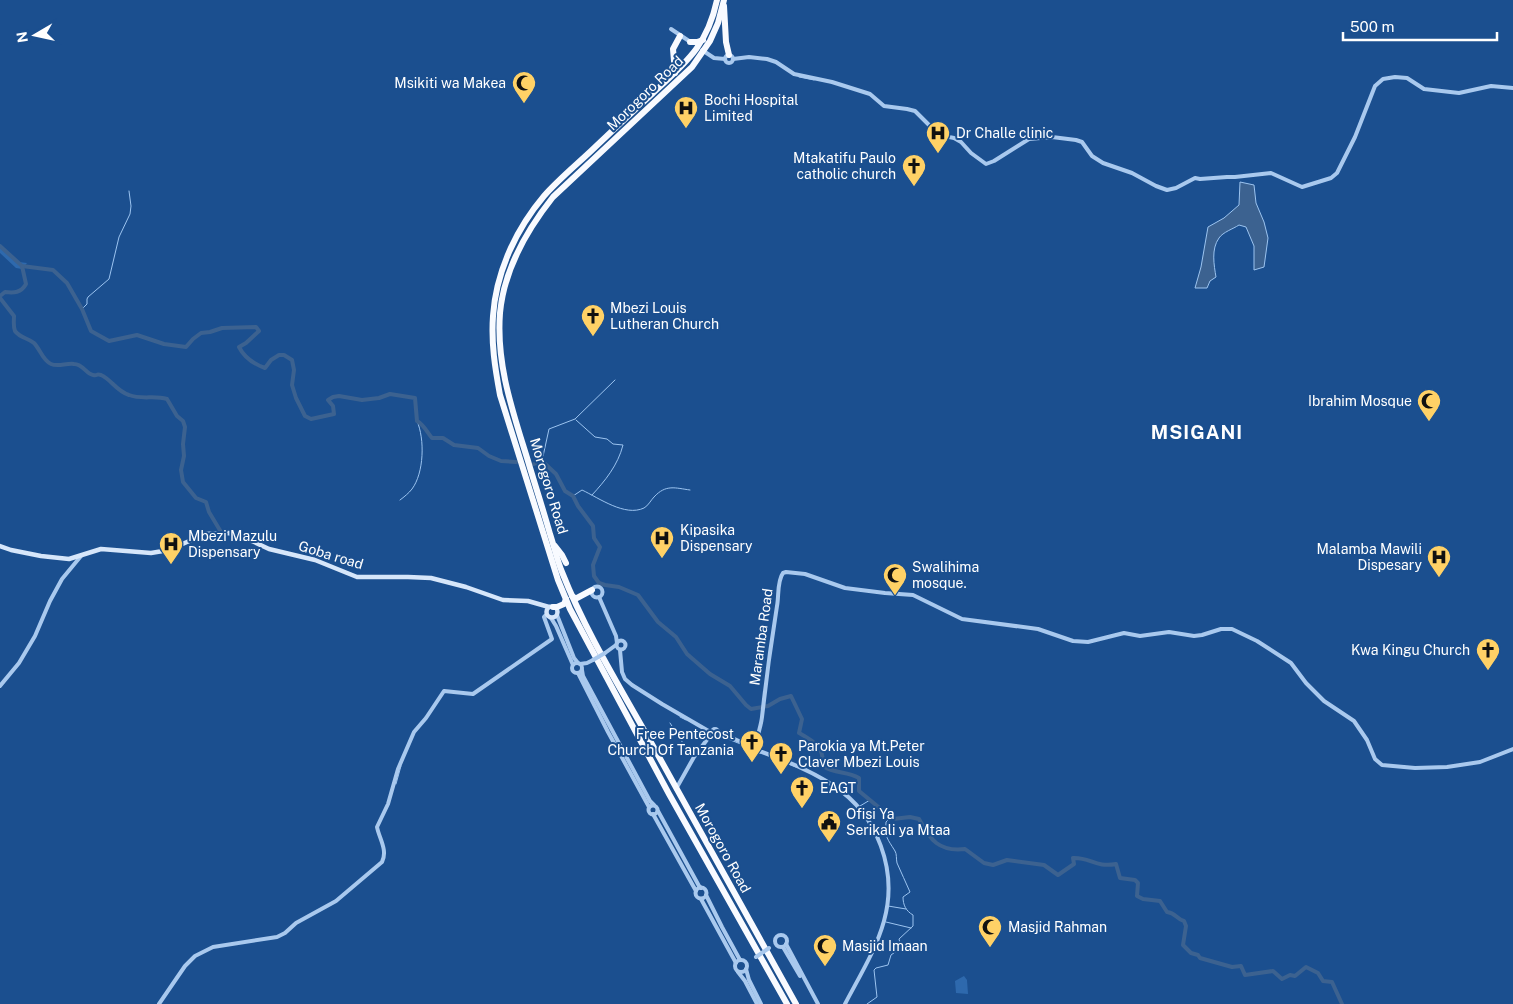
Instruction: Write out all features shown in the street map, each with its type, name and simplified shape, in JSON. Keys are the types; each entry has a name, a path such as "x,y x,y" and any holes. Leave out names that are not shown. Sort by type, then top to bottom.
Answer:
{"highway":[{"name":"Morogoro Road","path":"716,0 713,17 701,49 562,178 542,200 520,231 507,258 496,292 492,341 500,395 558,580 570,609 669,794 787,1004"},
{"name":"Morogoro Road","path":"724,0 718,23 692,67 553,197 536,218 512,264 504,288 500,311 499,341 501,364 512,409 561,570 572,596 587,628 796,1004"},
{"path":"724,0 726,42 729,58"},
{"path":"675,73 673,50 680,36"},
{"path":"690,42 703,40"},
{"path":"553,542 566,562"},
{"path":"572,596 577,598 595,594"},
{"path":"577,606 579,601 595,594"},
{"path":"551,607 564,604 566,599"},
{"path":"557,614 565,607 570,609"}],"main road":[{"name":"Goba road","path":"0,546 11,550 69,559 101,550 151,553 169,550 205,534 229,533 272,550 315,560 357,577 431,578 466,587 503,600 528,601 551,607"},
{"path":"542,606 548,616 554,617 557,614 556,609 551,607 546,610 548,616"}],"street":[{"path":"671,29 714,58 749,57 767,59 776,62 794,74 832,82 870,94 884,106 915,111 937,133 954,138 986,164 994,162 1029,139 1040,137 1057,138 1082,142 1092,156 1104,164 1132,173 1167,190 1176,188 1195,178 1235,178 1271,173 1304,187 1331,178 1341,168 1375,86 1383,79 1407,78 1424,89 1459,93 1486,87 1512,88"},
{"path":"0,686 20,663 62,579 81,556"},
{"name":"Maramba Road","path":"755,747 761,724 768,663 782,575 786,572 805,574 851,589 885,594 910,594 962,619 1038,629 1079,642 1095,641 1124,633 1140,636 1169,632 1194,636 1221,629 1232,629 1291,662 1306,683 1324,701 1354,721 1367,740 1375,759 1382,764 1415,768 1447,767 1480,762 1513,749"},
{"path":"573,666 581,666 611,649 618,647 622,650 625,647 625,643 611,624 595,594"},
{"path":"557,614 574,658 581,666 583,676 652,806"},
{"path":"158,1004 185,966 195,956 211,948 277,937 283,934 296,923 339,900 383,860 384,848 377,827 388,804 398,769 414,732 444,691 473,694 552,639 544,620 544,617 548,616 556,626 573,666 573,672 578,673 652,806 657,807 699,886 706,890 706,895 718,920 740,960 746,963"},
{"path":"611,624 616,636 622,672 625,679 632,685 715,733 747,746 755,747 762,752 822,778 844,794 865,816 874,830 886,863 889,891 886,913 872,954 845,1004"},
{"path":"618,647 620,641 622,641"},
{"path":"578,673 581,666"},
{"path":"676,790 694,757 715,733"},
{"path":"652,806 649,812 653,814 696,891 696,896 701,898 736,963 735,968 745,980 757,1004"},
{"path":"653,814 658,811"},
{"path":"696,891 702,888"},
{"path":"701,898 706,895"},
{"path":"776,944 776,937 781,934 787,938 785,946 817,1004"},
{"path":"746,963 776,944"},
{"path":"776,944 785,946"},
{"path":"736,963 740,960"},
{"path":"746,963 749,980 761,1004"},
{"path":"738,971 743,972 746,969"}],"shaded area":[{"path":"1240,182 1254,185 1256,203 1268,238 1264,267 1254,270 1254,246 1246,227 1239,225 1223,234 1216,242 1214,267 1216,277 1210,281 1207,288 1195,288 1208,227 1224,218 1239,205"},
{"path":"0,244 19,262 27,263 22,269 16,268 0,253"},
{"path":"964,976 967,980 968,994 956,993 955,981"}],"waterway":[{"path":"799,77 814,80"},
{"path":"82,309 87,304 88,297 109,279 119,237 130,214 129,191"},
{"path":"0,246 22,266 53,270 67,283 82,309 91,331 109,341 137,335 164,344 186,347 201,333 222,328 256,327 259,331 239,347 250,360 265,368 271,360 279,355 284,355 292,360 294,370 292,385 305,416 311,419 334,414 333,406 328,400 339,396 362,400 379,398 390,394 415,398 417,421 432,438 443,438 454,445 478,448 489,456 501,461 516,462"},
{"path":"0,296 5,292 17,292 24,287 26,284 22,266"},
{"path":"0,298 14,316 15,331 34,343 44,358 51,364 77,364 91,374 99,374 105,377 121,391 129,395 167,399 177,416 183,421 185,427 184,456 181,470 183,482 196,498 206,502 209,512 221,532"},
{"path":"542,461 549,429 575,419 615,380"},
{"path":"576,420 595,437 607,439 613,444 623,445 618,459 610,472 592,495"},
{"path":"400,500 412,489 421,465 422,446 420,428 417,421"},
{"path":"534,464 542,461 556,474 565,491 573,496 593,526 594,538 600,547 593,565 594,576 599,583 619,587 638,595 658,622 676,637 687,654 710,674 730,686 751,709 768,706 780,699 791,696 802,719 799,733 810,739 820,750 823,766 859,778 859,791 893,819 910,817 919,819 927,833 936,843 948,849 965,849 984,863 993,865 1007,860 1044,865 1058,875 1074,864 1073,858 1084,859 1103,865 1116,864 1120,878 1135,880 1138,883 1137,896 1143,899 1160,901 1167,912 1184,921 1186,926 1183,945 1191,953 1198,955 1200,958 1232,967 1241,966 1245,975 1273,971 1282,979 1290,975 1295,976 1306,967 1318,973 1323,981 1332,982 1342,1004"},
{"path":"573,496 582,490 612,505 629,510 637,510 644,508 663,490 675,488 690,490"},
{"path":"680,717 686,720"},
{"path":"670,723 690,754 695,755"},
{"path":"728,739 743,745"},
{"path":"781,761 796,767"},
{"path":"396,784 401,766"},
{"path":"860,806 870,800"},
{"path":"867,1004 877,997 874,970 888,965 891,955 898,950 899,939 913,926 913,915 907,910 903,900 903,897 910,892 897,863 896,852 886,835 886,822 891,817"},
{"path":"888,906 906,909"},
{"path":"886,922 911,928"}],"place":[{"name":"Msikiti wa Makea","path":"524,104"},
{"name":"Bochi Hospital Limited","path":"686,129"},
{"name":"Dr Challe clinic","path":"938,154"},
{"name":"Mtakatifu Paulo catholic church","path":"914,187"},
{"name":"Mbezi Louis Lutheran Church","path":"593,337"},
{"name":"Ibrahim Mosque","path":"1429,422"},
{"name":"Kipasika Dispensary","path":"662,559"},
{"name":"Mbezi Mazulu Dispensary","path":"171,565"},
{"name":"Malamba Mawili Dispesary","path":"1439,578"},
{"name":"Swalihima mosque.","path":"895,596"},
{"name":"Kwa Kingu Church","path":"1488,671"},
{"name":"Free Pentecost Church Of Tanzania","path":"752,763"},
{"name":"Parokia ya Mt.Peter Claver Mbezi Louis","path":"781,775"},
{"name":"EAGT","path":"802,809"},
{"name":"Ofisi Ya Serikali ya Mtaa","path":"829,843"},
{"name":"Masjid Rahman","path":"990,948"},
{"name":"Masjid Imaan","path":"825,967"}],"district":[{"name":"MSIGANI","path":"1197,432"}]}
